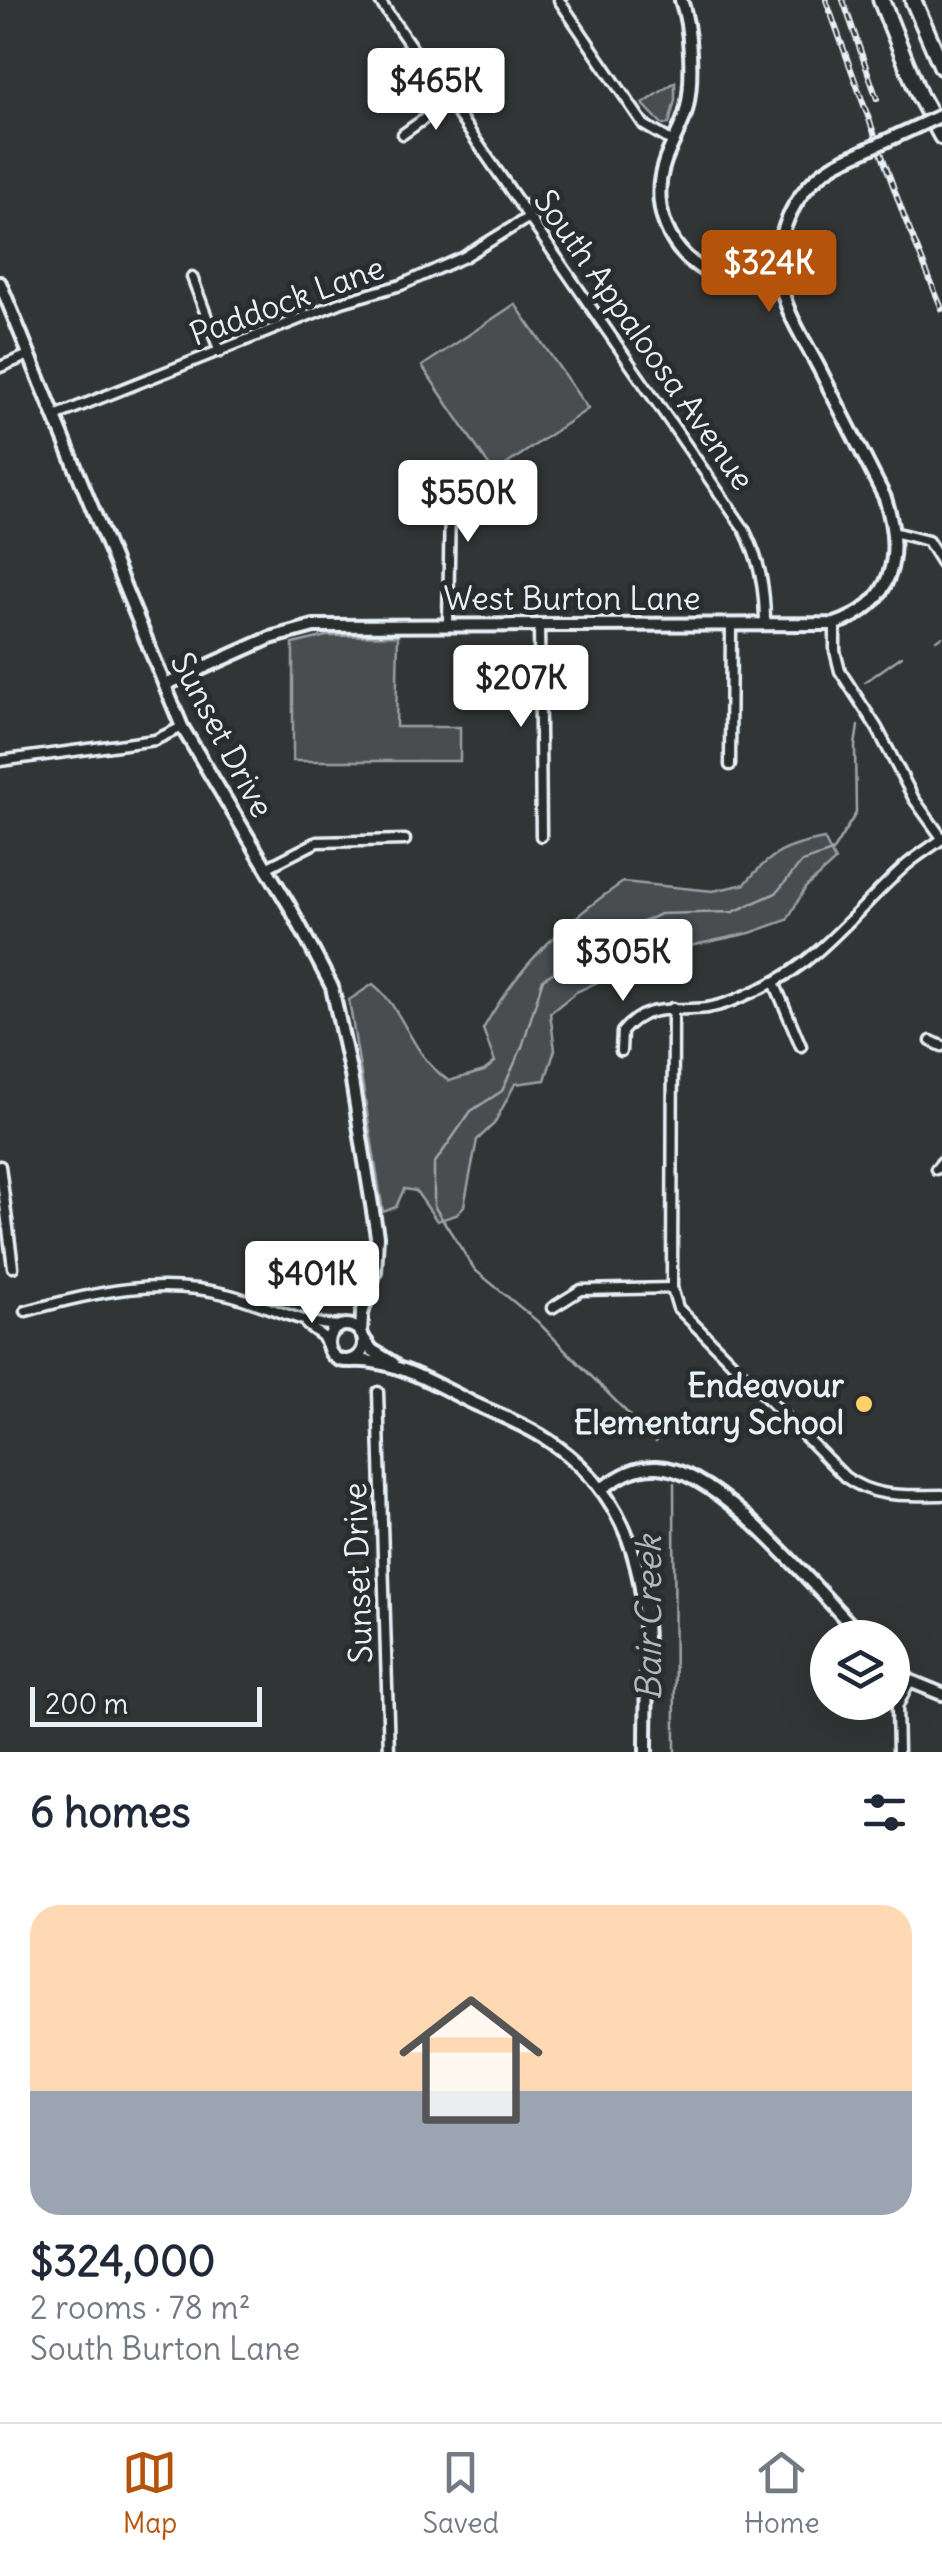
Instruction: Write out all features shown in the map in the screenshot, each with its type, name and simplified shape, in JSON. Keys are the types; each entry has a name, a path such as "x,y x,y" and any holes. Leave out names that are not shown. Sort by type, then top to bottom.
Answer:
{"highway":[{"path":"881,0 919,95 942,138"},
{"path":"914,0 942,67"}],"street":[{"name":"South Appaloosa Avenue","path":"379,0 744,528 764,586 765,624"},
{"path":"559,0 644,125 673,142"},
{"path":"682,0 689,23 688,103 661,178 659,209 677,248 692,263 729,280 780,278 782,237 789,213 805,188 818,175 853,156 942,115"},
{"path":"403,134 448,102"},
{"name":"Paddock Lane","path":"55,416 342,302 401,285 464,257 528,216"},
{"path":"192,277 220,352"},
{"name":"West Burton Lane","path":"165,686 270,638 314,626 834,624 854,617 876,601 886,585 893,532 885,498 786,304 780,278"},
{"name":"Sunset Drive","path":"0,283 182,727 332,987 374,1214 377,1261 362,1314 362,1336"},
{"path":"0,368 29,355"},
{"path":"437,483 450,502 448,624"},
{"path":"893,532 928,541 942,563"},
{"path":"539,624 541,836"},
{"path":"730,765 731,624"},
{"path":"621,1051 622,1032 631,1021 658,1008 705,1008 728,1003 774,982 832,938 906,865 942,838 914,798 877,728 840,671 834,624"},
{"path":"0,761 156,740 182,727"},
{"path":"266,868 317,842 405,840"},
{"path":"774,982 801,1046"},
{"path":"674,1008 672,1288 678,1308 845,1477 862,1489 884,1495 942,1495"},
{"path":"931,1040 942,1046"},
{"path":"0,1166 13,1268"},
{"path":"26,1311 90,1293 159,1286 230,1295 299,1320 343,1326 362,1336 372,1350 406,1372 541,1436 575,1461 601,1489 626,1532 641,1580 646,1624 646,1752"},
{"path":"552,1308 581,1290 672,1288"},
{"path":"329,1349 330,1335 368,1297"},
{"path":"299,1320 322,1336 335,1358 374,1362 406,1372"},
{"path":"352,1360 362,1352 362,1336"},
{"name":"Sunset Drive","path":"378,1392 388,1752"},
{"path":"601,1489 622,1475 646,1468 670,1468 699,1480 734,1505 845,1620"},
{"path":"910,1681 942,1694"},
{"path":"898,1720 898,1752"}],"shaded area":[{"path":"675,82 669,124 663,125 643,104"},
{"path":"515,304 588,409 494,473 422,366"},
{"path":"398,635 396,727 460,727 460,761 293,761 293,644 326,636"},
{"path":"824,839 835,861 806,887 787,920 750,933 662,952 576,992 550,1013 555,1050 545,1080 515,1084 494,1124 477,1140 464,1206 456,1215 437,1221 416,1191 404,1189 396,1207 383,1212 349,1000 373,984 393,1007 424,1057 449,1081 484,1071 495,1062 483,1029 511,985 562,929 623,882 713,891 745,884 779,853"}],"waterway":[{"name":"Bair Creek","path":"936,640 942,637"},
{"name":"Bair Creek","path":"865,682 902,656"},
{"name":"Bair Creek","path":"656,1442 537,1321 475,1270 434,1206 434,1164 471,1111 502,1091 522,1047 543,979 605,940 660,914 733,912 776,893 802,862 832,852 856,813 858,726"},
{"name":"Bair Creek","path":"674,1483 675,1752"}],"railway":[{"path":"826,0 905,219 942,309"},
{"path":"843,0 877,99"}],"place":[{"name":"Endeavour Elementary School","path":"864,1404"}]}
